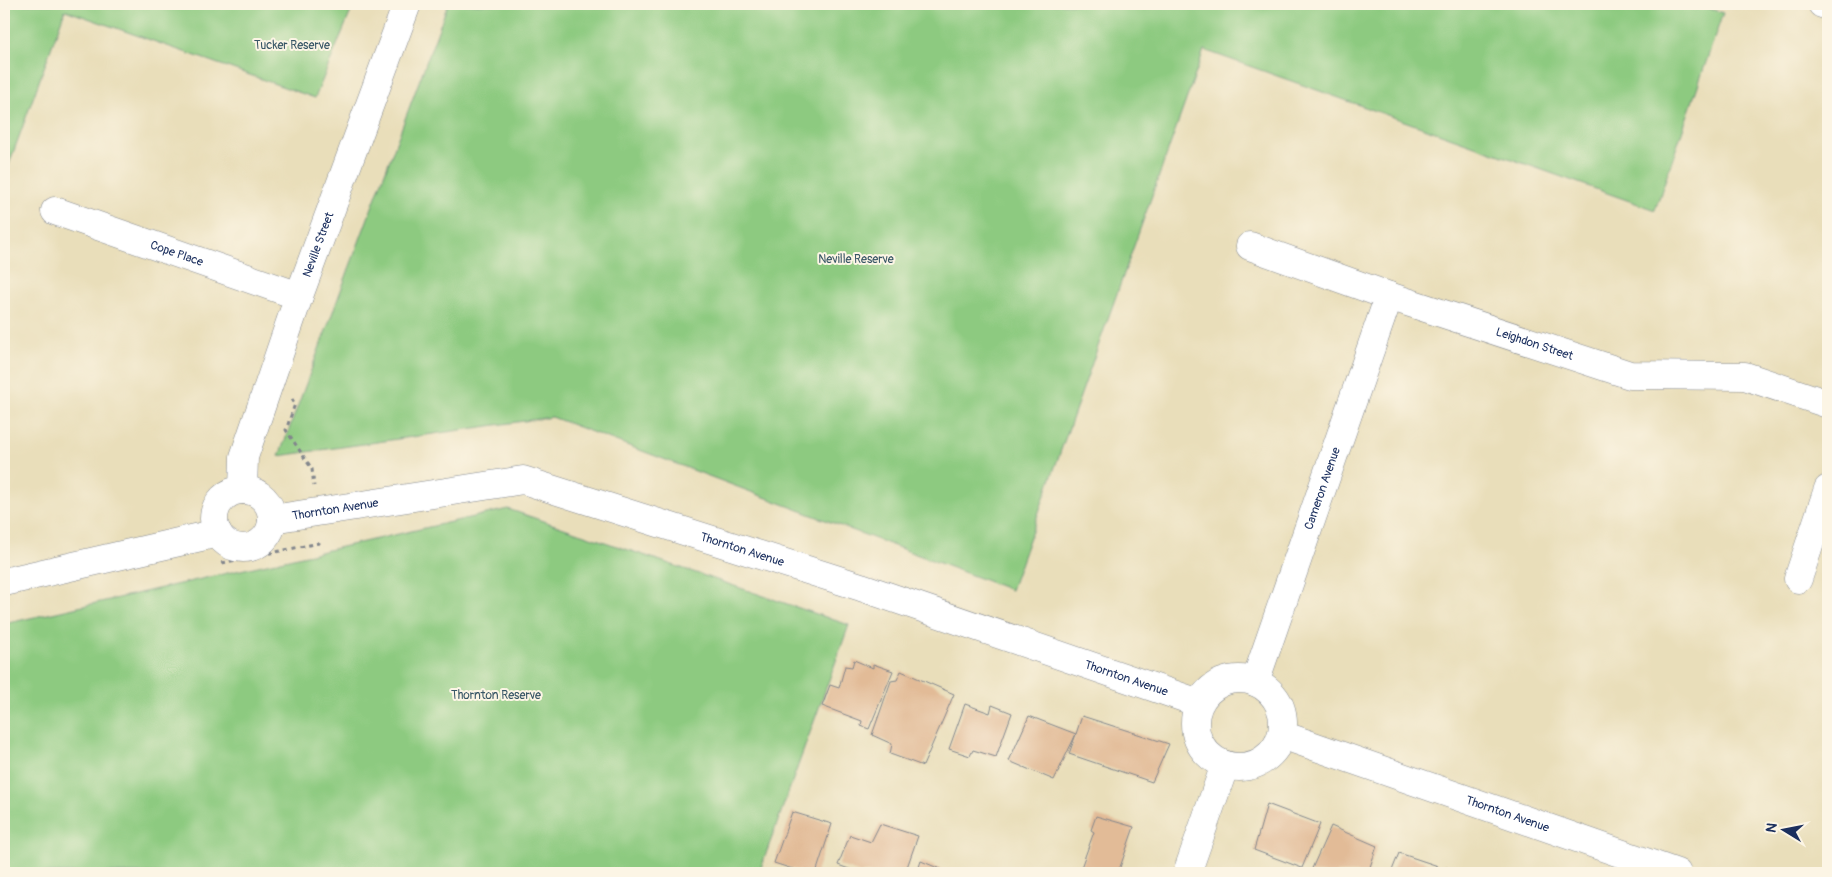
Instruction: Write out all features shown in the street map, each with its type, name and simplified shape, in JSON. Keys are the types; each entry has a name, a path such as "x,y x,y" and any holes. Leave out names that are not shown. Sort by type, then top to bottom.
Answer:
{"street":[{"name":"Neville Street","path":"243,490 244,457 299,296 407,4"},
{"path":"1822,4 1828,6"},
{"name":"Cope Place","path":"55,211 299,296"},
{"name":"Leighdon Street","path":"1250,246 1389,296 1630,375 1745,376 1828,404"},
{"name":"Cameron Avenue","path":"1255,682 1389,296"},
{"name":"Thornton Avenue","path":"272,519 523,480 861,587 1199,704"},
{"path":"1798,579 1828,489"},
{"path":"243,490 254,492 263,498 269,507 272,519 266,536 259,543 241,548 223,540 214,524 218,504 224,497 233,492 243,490"},
{"path":"4,582 218,533"},
{"path":"1242,679 1255,682 1266,688 1275,698 1283,722 1282,735 1276,748 1266,758 1253,765 1239,767 1225,765 1212,758 1202,747 1196,733 1195,718 1199,704 1212,689 1229,680 1242,679"},
{"name":"Thornton Avenue","path":"1282,735 1677,873"},
{"path":"1187,873 1225,765"}],"path":[{"path":"295,404 286,430 312,469 314,487"}],"green space":[{"name":"Tucker Reserve","path":"4,4 354,4 315,98 65,10 4,178"},
{"name":"Neville Reserve","path":"448,4 1696,4 1723,13 1655,210 1204,50 1011,590 552,417 279,456"},
{"name":"Thornton Reserve","path":"508,509 849,625 759,873 4,873 4,624"}],"building":[{"path":"854,660 873,668 873,664 893,671 869,729 861,726 862,721 822,706 830,685 839,688 845,666 852,667"},
{"path":"901,671 954,694 923,766 890,754 892,744 872,735 891,681 897,680"},
{"path":"965,704 990,713 992,705 1012,713 996,757 973,750 970,756 949,749"},
{"path":"1029,716 1076,734 1054,780 1009,761"},
{"path":"1082,716 1169,744 1152,782 1069,754"},
{"path":"1267,804 1320,824 1302,868 1254,850"},
{"path":"792,812 832,824 816,873 805,873 774,863"},
{"path":"1096,816 1134,827 1118,873 1079,873 1094,832 1091,830"},
{"path":"880,824 918,836 905,873 860,873 838,865 850,835 871,842"},
{"path":"1331,826 1377,846 1368,873 1310,873"},
{"path":"1399,853 1438,866 1435,873 1391,873"},
{"path":"921,861 950,873 917,873"},
{"path":"1446,867 1461,873 1444,873"}]}
